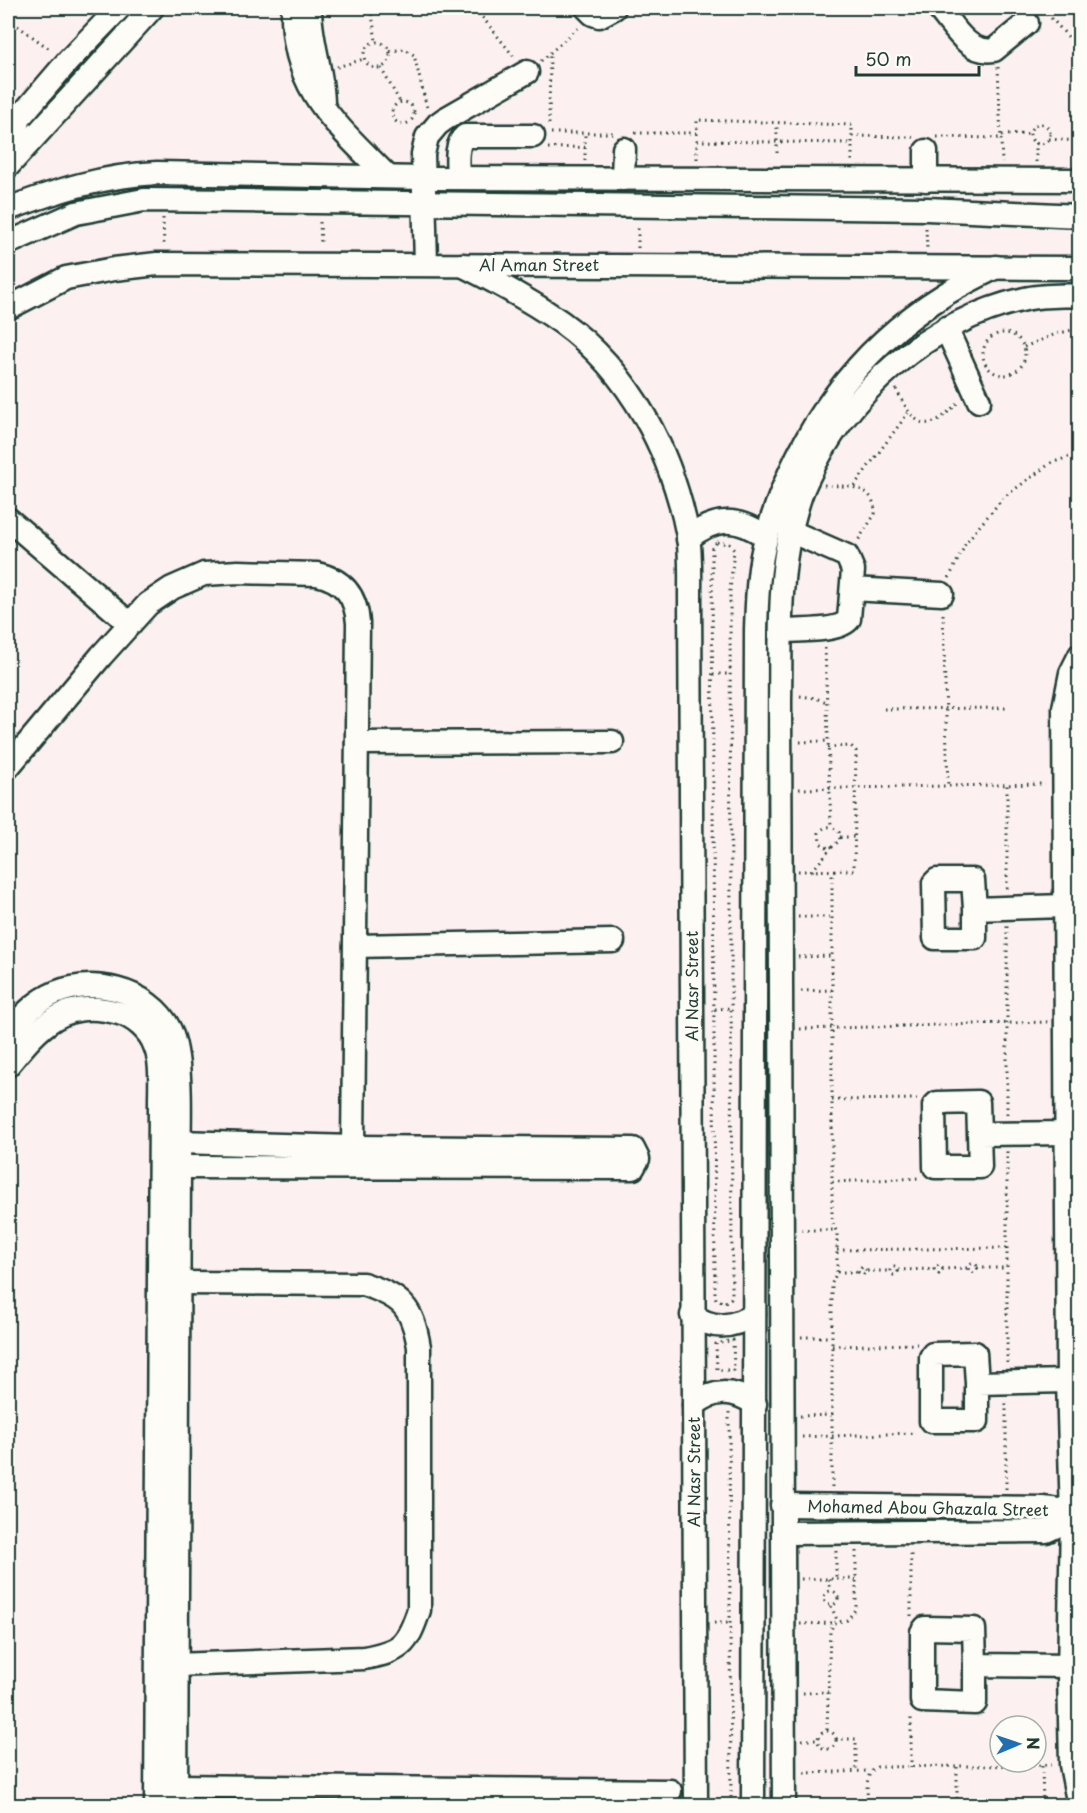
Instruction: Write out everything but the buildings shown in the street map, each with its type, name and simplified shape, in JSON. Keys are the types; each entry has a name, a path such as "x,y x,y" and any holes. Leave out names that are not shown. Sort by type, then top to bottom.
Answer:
{"street":[{"path":"11,162 20,117 68,61 119,8"},
{"path":"11,162 152,8"},
{"path":"293,8 293,26 299,61 313,94 323,109 388,177"},
{"path":"310,8 312,39 323,86 323,109"},
{"path":"938,8 971,46 985,51 997,48 1035,16"},
{"path":"426,264 424,145 432,129 445,119 526,72"},
{"path":"458,178 458,146 465,136 541,142"},
{"path":"623,178 624,149"},
{"path":"926,151 926,180"},
{"path":"8,209 83,183 131,174 157,173 423,178 1080,180"},
{"path":"8,243 76,213 144,200 927,209 1080,216"},
{"name":"Al Aman Street","path":"8,308 66,278 114,269 165,264 1080,268"},
{"name":"Al Nasr Street","path":"462,265 511,290 562,322 599,355 618,378 631,394 656,436 675,482 688,539 691,675 692,1315 696,1806"},
{"path":"753,1806 757,591 766,537 787,475 815,422 846,381 895,331 943,295 996,267"},
{"path":"1024,267 1028,298"},
{"path":"784,1806 780,702 781,631 785,563 790,531 805,483 830,436 851,410 902,357 946,328 982,310 1028,298 1080,295"},
{"path":"946,328 976,394"},
{"path":"8,519 130,624"},
{"path":"688,539 698,530 728,521 743,524 766,537"},
{"path":"781,631 841,626 849,619 852,589 853,570 848,556 790,531"},
{"path":"8,766 148,604 172,588 204,574 238,572 317,574 339,582 348,590 357,611 353,1147"},
{"path":"852,589 942,594"},
{"path":"1079,1806 1071,1765 1076,1518 1072,1384 1071,1016 1065,906 1064,708 1071,673 1080,654"},
{"path":"357,743 612,742"},
{"path":"975,909 1065,906"},
{"path":"356,946 613,941"},
{"path":"8,1032 31,1007 51,995 73,988 96,986 118,990 140,999 158,1012 170,1030 178,1073 179,1283 168,1431 156,1806"},
{"path":"8,1065 38,1030 51,1020 75,1009 100,1007 126,1015 143,1027 155,1046 160,1070 175,1665 176,1796 507,1797 670,1791"},
{"path":"755,1065 781,1063"},
{"path":"978,1102 979,1134 980,1167 936,1167 934,1106 937,1103 978,1102"},
{"path":"979,1134 1071,1139"},
{"path":"179,1142 353,1147 548,1158 268,1167 179,1167"},
{"path":"268,1144 268,1167"},
{"path":"175,1665 364,1658 385,1654 403,1645 412,1631 418,1611 419,1347 415,1326 405,1306 387,1292 363,1284 179,1283"},
{"path":"692,1315 701,1322 723,1327 734,1325 754,1314"},
{"path":"975,1353 977,1383 977,1421 932,1421 932,1354 975,1353"},
{"path":"977,1383 1072,1384"},
{"path":"694,1405 712,1394 723,1392 734,1393 755,1404"},
{"name":"Mohamed Abou Ghazala Street","path":"782,1505 1043,1508 1059,1510 1076,1518"},
{"name":"Mohamed Abou Ghazala Street","path":"783,1533 1046,1531 1076,1518"},
{"path":"754,1662 784,1662"},
{"path":"975,1665 1073,1671"}],"path":[{"path":"371,8 376,42"},
{"path":"475,8 526,72 550,54 598,10"},
{"path":"1035,16 1080,50"},
{"path":"8,18 68,61"},
{"path":"383,43 390,51 389,62 381,68 370,67 364,59 365,48 369,44 383,43"},
{"path":"997,48 1003,180"},
{"path":"390,51 405,49 414,55 432,129"},
{"path":"548,178 541,142 550,54"},
{"path":"381,68 400,102"},
{"path":"400,102 410,103 415,112 414,117 401,124 393,118 393,108 400,102"},
{"path":"697,179 697,120 852,125 852,180"},
{"path":"777,123 777,153"},
{"path":"1030,134 1033,126 1045,124 1050,130 1049,139"},
{"path":"576,161 585,162 585,133"},
{"path":"1001,135 1030,134"},
{"path":"1030,134 1036,143 1043,143 1049,139 1080,141"},
{"path":"697,141 852,143"},
{"path":"541,142 585,147"},
{"path":"162,201 165,264"},
{"path":"319,202 321,264"},
{"path":"638,205 638,265"},
{"path":"926,266 927,209"},
{"path":"1024,347 1056,334 1080,328"},
{"path":"1001,333 1011,334 1019,339 1024,347 1025,356 1016,372 1007,375 997,374 989,369 984,361 983,352 992,336 1001,333"},
{"path":"887,371 908,413 914,419 922,422 938,421 946,417 976,394"},
{"path":"854,487 908,413"},
{"path":"948,786 942,594 967,541 1004,497 1051,463 1080,453"},
{"path":"805,483 854,487 861,489 873,499 875,514 872,521 848,556"},
{"path":"721,542 729,544 734,550 730,591 731,674 732,1294 731,1298 724,1303 716,1299 715,1295 712,548 721,542"},
{"path":"825,628 831,826"},
{"path":"691,675 756,673"},
{"path":"780,702 802,696 827,702"},
{"path":"884,709 1008,708"},
{"path":"780,742 828,741"},
{"path":"780,871 854,870 854,748 851,746 828,747"},
{"path":"780,790 1065,784"},
{"path":"812,871 838,843 839,832 831,826"},
{"path":"831,826 822,829 819,838 823,846 832,848"},
{"path":"840,837 855,837"},
{"path":"832,871 832,1221 837,1230 837,1272 832,1283 832,1506"},
{"path":"780,917 832,917"},
{"path":"781,957 832,956"},
{"path":"780,991 832,990"},
{"path":"692,1010 755,1008"},
{"path":"780,1029 1071,1016"},
{"path":"832,1100 924,1098 934,1106"},
{"path":"832,1182 921,1178 931,1176 936,1167"},
{"path":"782,1231 837,1230"},
{"path":"837,1250 1006,1248"},
{"path":"968,1268 972,1263 977,1268 1007,1268"},
{"path":"837,1272 858,1272 863,1275 866,1271 890,1271 894,1266 898,1270 934,1269 939,1274 943,1269 968,1268 973,1273 977,1268"},
{"path":"782,1336 832,1337"},
{"path":"733,1340 734,1370 717,1370 716,1344 733,1340"},
{"path":"832,1346 918,1344 926,1347 932,1354"},
{"path":"723,1409 731,1413 731,1806"},
{"path":"782,1427 832,1415"},
{"path":"782,1427 832,1436 919,1433 927,1430 932,1421"},
{"path":"784,1624 848,1620 855,1612 856,1579 846,1533"},
{"path":"836,1579 846,1533"},
{"path":"827,1730 830,1632 836,1622 831,1606 827,1604 824,1597 830,1591 829,1579"},
{"path":"784,1580 856,1579"},
{"path":"830,1591 834,1591 838,1598 835,1605 831,1606"},
{"path":"695,1624 731,1623"},
{"path":"784,1693 828,1692"},
{"path":"827,1730 819,1735 818,1740 822,1747 833,1746 836,1739"},
{"path":"827,1730 836,1739"},
{"path":"836,1739 856,1739 856,1772"},
{"path":"1048,1766 1071,1765"},
{"path":"784,1774 870,1771 877,1767 988,1767"},
{"path":"957,1767 957,1806"},
{"path":"868,1806 870,1771"},
{"path":"1042,1774 1043,1806"}]}
